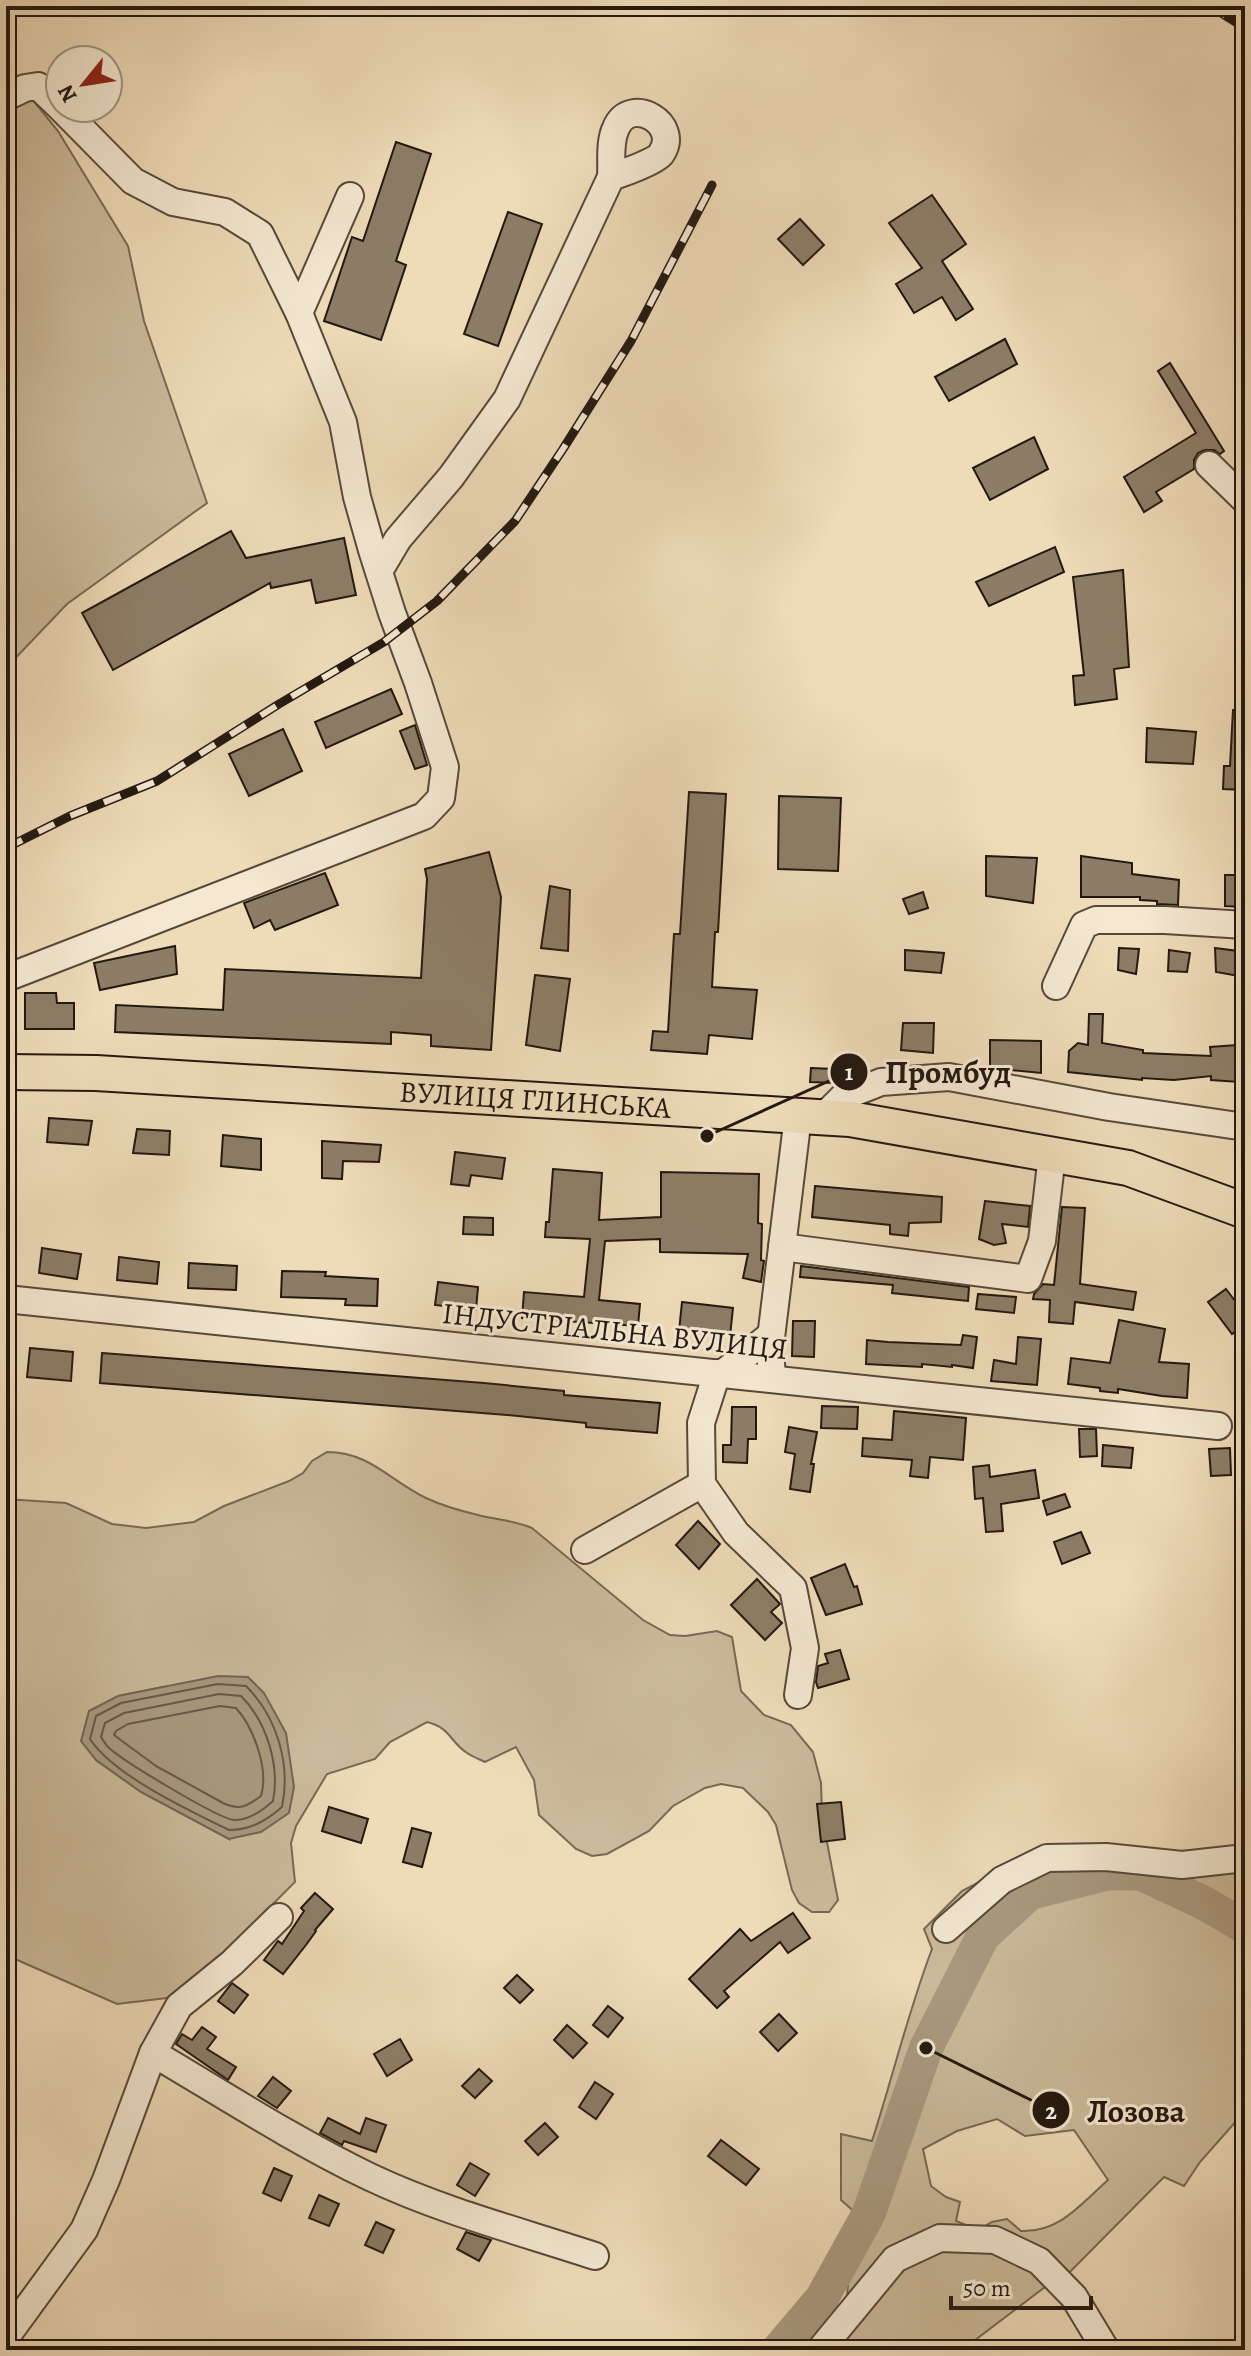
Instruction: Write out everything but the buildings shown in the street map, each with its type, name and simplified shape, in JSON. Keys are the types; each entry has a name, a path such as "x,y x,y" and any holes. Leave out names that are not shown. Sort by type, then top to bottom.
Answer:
{"main road":[{"name":"ВУЛИЦЯ ГЛИНСЬКА","path":"6,1072 112,1073 850,1119 1128,1168 1245,1211"}],"street":[{"path":"6,97 38,86 44,92"},
{"path":"6,978 424,816 441,798 445,767 357,497 343,422 299,313 260,234 225,212 173,202 133,181 76,124"},
{"path":"379,571 398,539 451,477 507,399 611,177"},
{"path":"299,313 350,196"},
{"path":"1209,465 1244,498"},
{"path":"1056,986 1084,925 1096,920 1245,925"},
{"path":"772,1379 771,1335 782,1247 810,1117 843,1097 881,1082 949,1077 1109,1107 1245,1127"},
{"path":"782,1247 1028,1279 1042,1241 1052,1155"},
{"name":"ІНДУСТРІАЛЬНА ВУЛИЦЯ","path":"6,1299 1218,1426"},
{"path":"771,1335 720,1374 701,1423 702,1484 736,1533 793,1588 805,1648 798,1695"},
{"path":"585,1550 702,1484"},
{"path":"946,1929 1002,1880 1047,1858 1106,1857 1182,1865 1245,1858"},
{"path":"6,2337 84,2230 153,2053 179,2006 232,1963 279,1917"},
{"path":"153,2053 283,2131 372,2177 477,2219 595,2256"},
{"path":"820,2350 895,2259 940,2238 995,2240 1039,2261 1074,2297 1106,2350"}],"shaded area":[{"path":"6,67 44,114 44,124 52,124 58,131 128,246 144,321 207,503 67,604 6,668"},
{"path":"327,1452 356,1457 432,1501 532,1528 643,1620 670,1635 717,1631 732,1637 741,1691 764,1715 791,1725 813,1752 821,1783 822,1816 838,1900 829,1912 812,1912 799,1903 792,1890 776,1825 768,1812 743,1788 721,1784 705,1788 673,1806 649,1831 607,1854 592,1856 576,1849 539,1815 534,1780 516,1747 485,1762 461,1748 441,1728 427,1722 390,1742 375,1759 327,1774 296,1826 291,1843 295,1882 196,1981 167,1998 117,2004 6,1955 6,1499 66,1503 112,1524 146,1528 194,1522 224,1506 289,1481 303,1473 312,1461","holes":["163,1687 229,1839 141,1792 96,1760 118,1696"]},
{"path":"1129,1848 1159,1849 1170,1857 1245,1849 1245,2111 1200,2162 1184,2186 1164,2177 1060,2282 1045,2287 962,2350 811,2350 846,2310 850,2257 869,2233 858,2215 841,2200 841,2134 872,2141 932,1949 924,1929 962,1891 996,1873","holes":["997,2119 1025,2136 1074,2130 1108,2180 1069,2215 1047,2227 1021,2231 1007,2219 992,2222 978,2230 956,2221 960,2202 931,2186 923,2149 957,2131"]}],"water":[{"path":"218,1676 248,1677 264,1693 286,1733 294,1787 289,1813 261,1832 229,1839 141,1792 96,1760 81,1741 89,1711 118,1696"}],"waterway":[{"path":"778,2350 822,2298 869,2213 926,2048 983,1936 1030,1893 1109,1873 1142,1874 1204,1903 1245,1927"}],"railway":[{"path":"1210,6 1245,28"},
{"path":"6,848 70,816 157,781 384,642 437,601 515,521 563,449 631,341 712,185"}],"place":[{"name":"Промбуд","path":"707,1136"},
{"name":"Лозова","path":"926,2048"}]}
